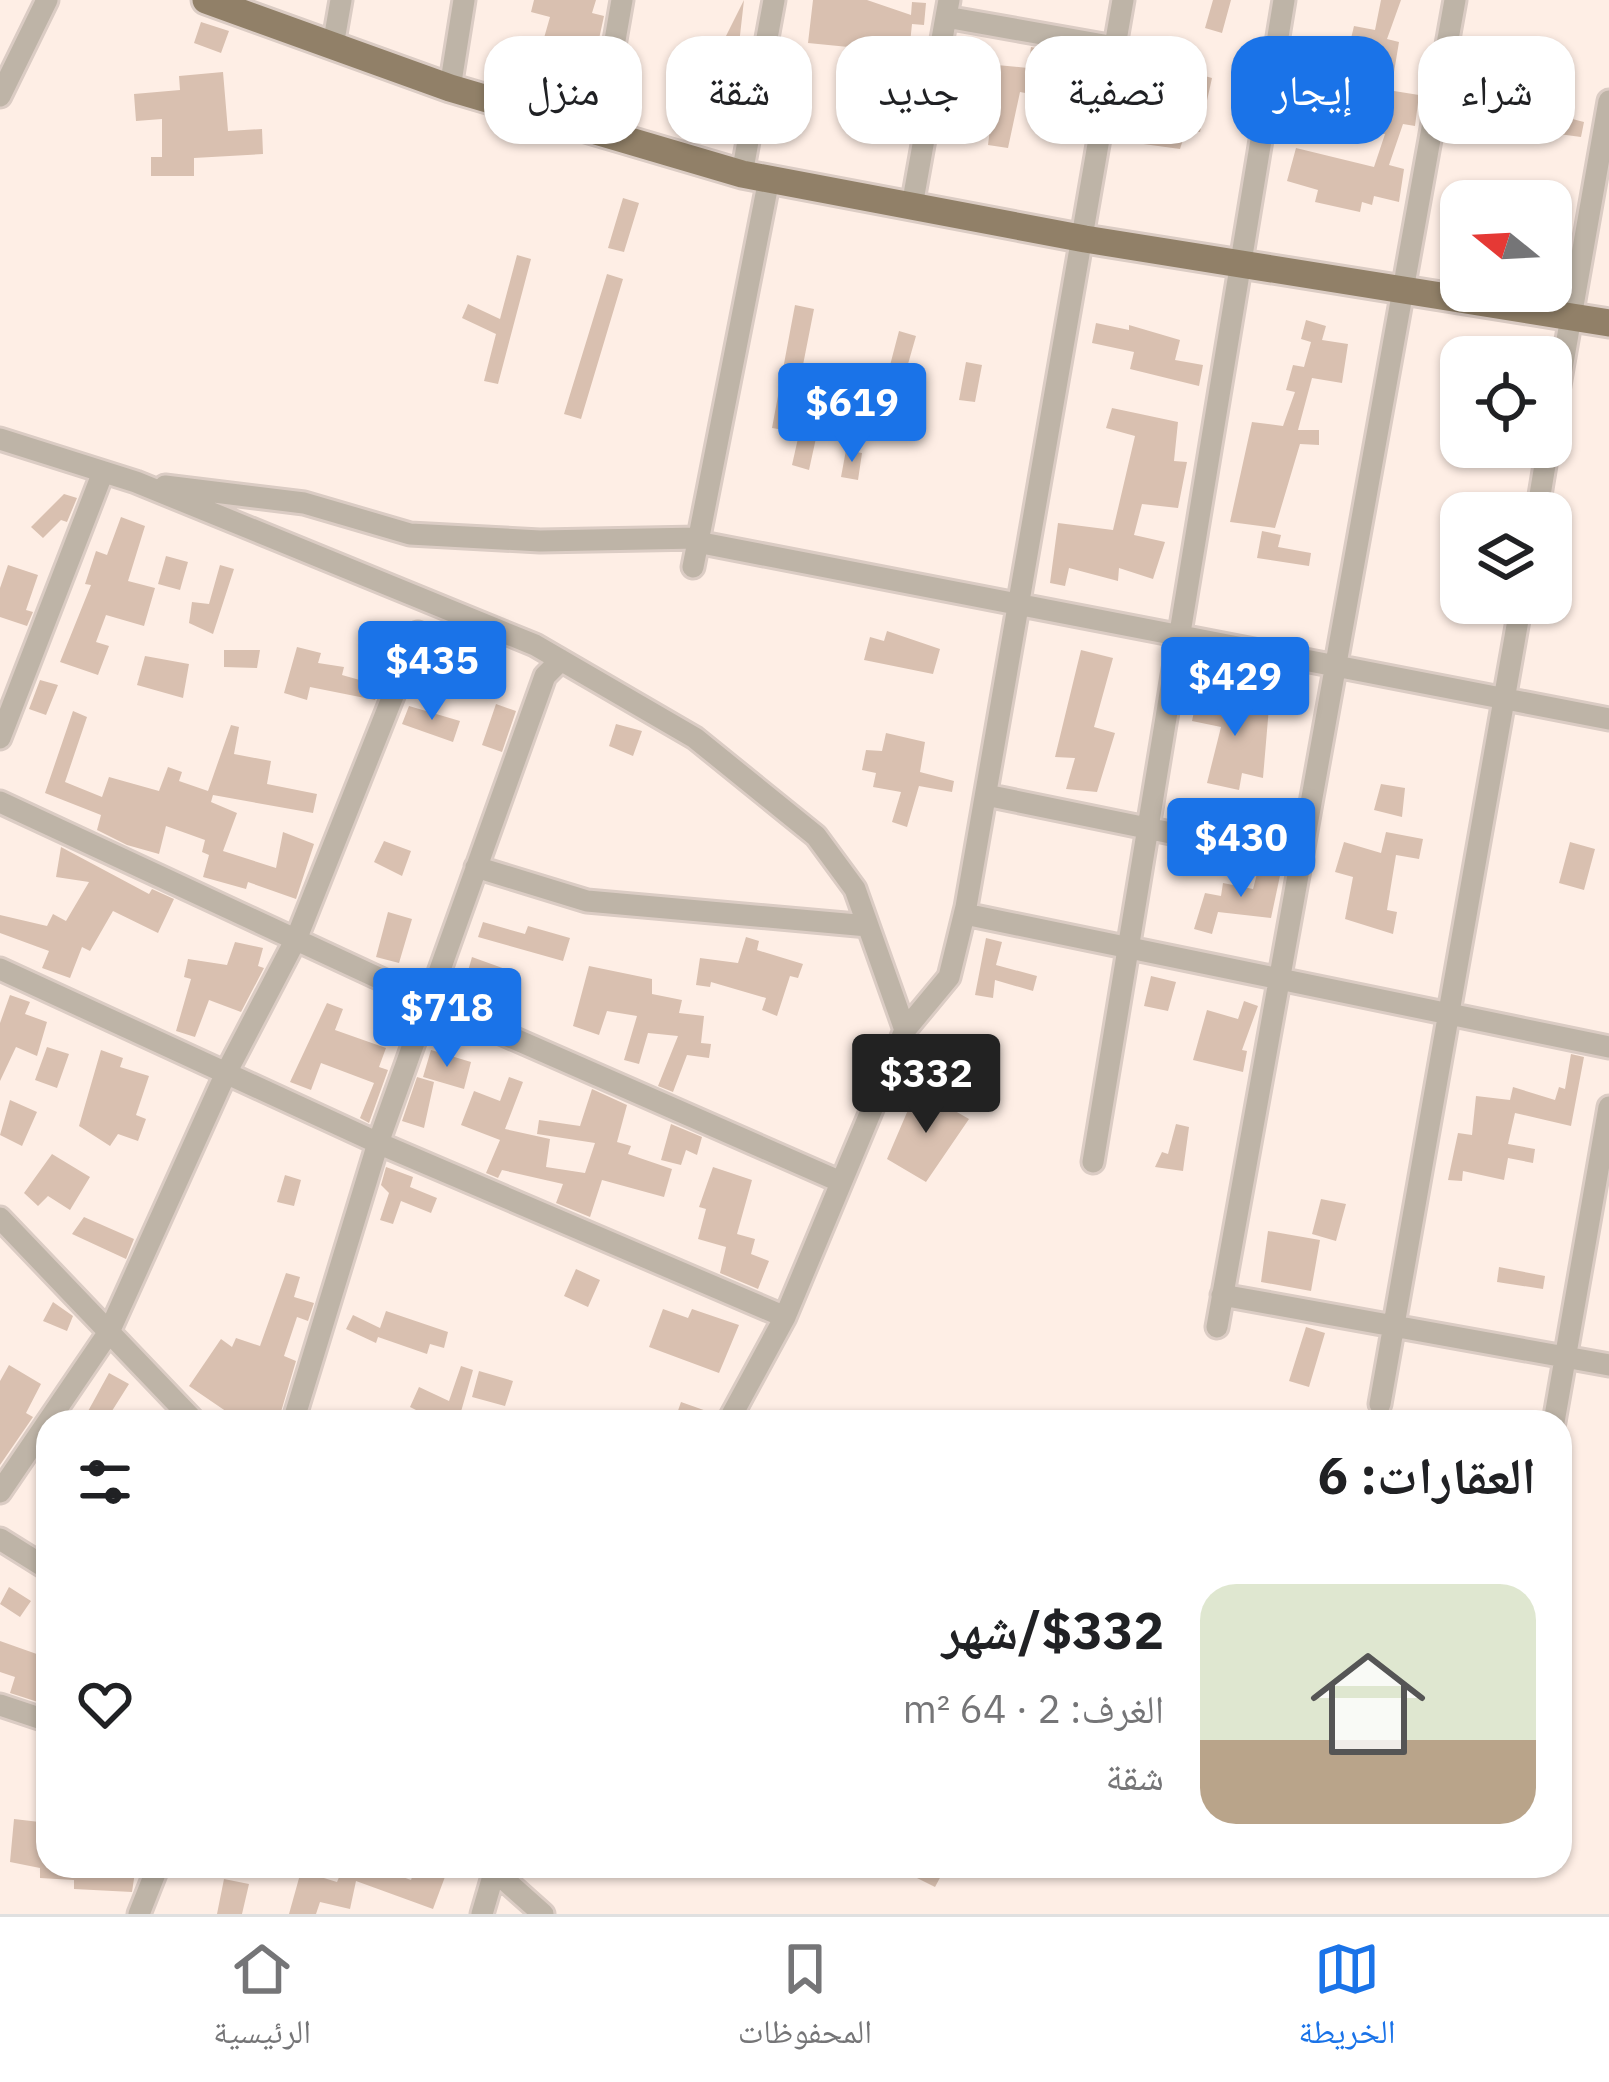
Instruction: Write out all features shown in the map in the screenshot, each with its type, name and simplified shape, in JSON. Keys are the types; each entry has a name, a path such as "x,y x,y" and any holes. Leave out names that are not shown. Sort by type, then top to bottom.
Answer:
{"main road":[{"path":"206,0 484,98"},
{"path":"642,143 756,176 1084,239 1609,323"}],"street":[{"path":"0,95 47,0"},
{"path":"333,46 341,0"},
{"path":"450,88 464,0"},
{"path":"616,36 622,0"},
{"path":"693,567 756,176 774,0"},
{"path":"1117,36 1123,0"},
{"path":"1093,1162 1284,0"},
{"path":"1216,1327 1455,0"},
{"path":"912,206 947,8 1068,36"},
{"path":"1568,336 1609,101"},
{"path":"735,1410 785,1317 905,1030 949,977 986,795 1099,144"},
{"path":"0,439 136,482 561,660 695,738 816,836 855,889 905,1030"},
{"path":"0,738 103,472"},
{"path":"136,482 304,503 410,534 540,541 698,540 1609,719"},
{"path":"1380,1403 1517,624"},
{"path":"56,1410 109,1332 226,1073 297,937 418,633"},
{"path":"296,1410 378,1143 428,1001 545,676 561,660"},
{"path":"986,795 1302,860"},
{"path":"0,802 428,1001 841,1182"},
{"path":"476,867 586,901 868,926"},
{"path":"964,914 1609,1047"},
{"path":"0,969 378,1143 785,1317"},
{"path":"1556,1410 1609,1108"},
{"path":"0,1217 183,1410"},
{"path":"1222,1295 1609,1365"},
{"path":"0,1492 36,1439"},
{"path":"0,1539 36,1562"},
{"path":"0,1706 36,1717"},
{"path":"139,1914 153,1878"},
{"path":"482,1914 490,1878"},
{"path":"505,1878 544,1914"}],"building":[{"path":"534,0 596,0 592,13 604,16 600,36 545,36 550,17 531,12"},
{"path":"744,0 740,36 726,36"},
{"path":"813,0 867,0 911,15 912,2 926,3 924,25 912,24 911,36 836,36 836,46 812,43"},
{"path":"1213,0 1231,0 1222,33 1205,28"},
{"path":"1381,0 1401,0 1388,36 1352,36 1354,26 1375,30"},
{"path":"201,22 229,31 221,53 194,43"},
{"path":"1001,65 1025,68 1025,93 1020,92 1008,148 988,145 1001,144"},
{"path":"223,72 228,131 262,129 263,154 194,158 194,176 151,176 151,157 162,157 162,119 136,121 134,94 180,90 179,76"},
{"path":"1394,91 1418,95 1415,126 1403,124 1389,165 1404,169 1399,202 1374,196 1372,205 1362,202 1360,212 1315,202 1318,190 1287,181 1296,148 1374,167 1382,144 1394,144"},
{"path":"1575,120 1584,122 1581,137 1575,136"},
{"path":"1143,144 1182,144 1180,149"},
{"path":"623,198 639,203 624,252 608,248"},
{"path":"517,255 531,259 498,384 484,381 496,334 462,318 468,304 500,319"},
{"path":"607,274 623,279 581,419 564,414"},
{"path":"795,305 814,309 790,431 772,428"},
{"path":"1306,320 1326,326 1322,340 1348,344 1342,383 1312,378 1298,430 1319,430 1319,445 1300,444 1275,528 1230,522 1252,422 1283,426 1295,392 1286,390 1293,365 1304,367 1311,342 1301,339"},
{"path":"1096,323 1129,330 1129,325 1180,340 1175,360 1203,365 1199,386 1130,369 1134,352 1092,343"},
{"path":"899,331 916,336 904,378 888,373"},
{"path":"966,362 982,365 975,402 959,400"},
{"path":"891,376 908,381 897,419 880,414"},
{"path":"1112,408 1178,422 1174,461 1187,462 1178,508 1142,504 1134,535 1165,542 1153,579 1119,568 1118,581 1069,568 1065,586 1050,583 1058,523 1113,530 1135,436 1106,428"},
{"path":"801,425 818,429 809,470 792,465"},
{"path":"846,450 862,453 858,480 841,477"},
{"path":"64,494 77,498 67,522 61,520 43,538 31,527"},
{"path":"121,517 145,526 128,581 155,588 144,626 106,615 96,642 109,646 98,675 60,662 91,585 85,584 96,551 107,555"},
{"path":"1262,531 1281,535 1278,547 1311,553 1309,566 1257,558"},
{"path":"166,556 188,562 180,590 158,584"},
{"path":"8,565 38,575 26,610 33,612 27,626 0,617 0,588"},
{"path":"220,565 234,569 213,634 189,623 192,602 209,604"},
{"path":"887,631 940,649 933,674 864,660 870,637 884,641"},
{"path":"297,647 321,653 318,663 344,667 342,675 381,686 375,700 310,687 307,700 284,693"},
{"path":"224,650 260,650 257,668 224,667"},
{"path":"1081,650 1113,658 1094,727 1115,733 1097,792 1066,789 1075,758 1055,757"},
{"path":"145,656 189,664 183,698 137,685"},
{"path":"40,680 58,685 46,715 29,709"},
{"path":"1197,697 1269,707 1263,778 1242,773 1239,790 1207,783 1221,727 1192,721"},
{"path":"496,704 516,711 502,752 482,745"},
{"path":"409,706 460,721 453,742 402,724"},
{"path":"73,711 87,717 65,782 102,797 109,777 159,791 168,767 182,772 179,781 208,791 231,725 239,727 234,754 271,761 267,784 317,794 313,813 213,795 211,802 237,813 223,851 276,868 283,832 314,844 296,899 248,882 246,889 203,877 209,855 202,852 205,840 166,826 159,854 127,845 97,830 101,815 45,793"},
{"path":"616,724 642,731 633,756 609,746"},
{"path":"886,733 925,742 920,772 954,781 952,792 919,786 907,827 892,822 901,792 873,787 876,773 862,770 866,750 882,751"},
{"path":"1381,784 1405,788 1402,817 1374,810"},
{"path":"1386,832 1423,839 1419,859 1396,855 1387,910 1397,912 1393,934 1345,919 1353,877 1335,872 1344,842 1381,853"},
{"path":"384,841 411,851 402,876 374,862"},
{"path":"1570,842 1595,849 1584,890 1559,883"},
{"path":"61,847 149,894 152,889 174,899 158,933 113,911 90,951 82,947 70,978 42,968 49,951 0,933 0,915 47,926 53,914 66,921 89,882 56,877"},
{"path":"1259,866 1281,871 1271,918 1218,912 1212,934 1194,929 1205,893 1221,896 1223,883 1253,889"},
{"path":"388,912 412,919 399,963 376,957"},
{"path":"483,922 525,934 528,926 570,938 563,961 478,937"},
{"path":"746,937 759,941 757,950 803,964 798,978 790,976 777,1016 762,1010 766,998 711,982 710,987 696,985 700,958 738,963"},
{"path":"986,938 1002,942 996,965 1037,976 1033,991 995,980 993,998 975,995"},
{"path":"235,942 263,948 258,966 264,968 241,1012 209,1000 195,1037 176,1031 191,979 184,977 188,959 227,965"},
{"path":"472,957 516,973 512,996 464,985"},
{"path":"589,966 652,979 652,994 682,1000 679,1013 704,1016 701,1043 711,1044 709,1058 687,1055 673,1092 658,1086 678,1036 648,1033 639,1064 624,1060 637,1016 607,1011 599,1035 573,1026"},
{"path":"1151,976 1176,982 1168,1011 1144,1006"},
{"path":"10,995 30,1002 25,1014 47,1022 37,1056 16,1047 0,1081 0,1023"},
{"path":"1244,1001 1258,1006 1242,1050 1247,1051 1243,1072 1193,1060 1207,1010 1238,1019"},
{"path":"327,1003 343,1009 335,1030 386,1048 379,1067 388,1070 369,1123 360,1118 374,1083 321,1063 311,1090 290,1082"},
{"path":"47,1047 69,1054 57,1088 35,1080"},
{"path":"101,1050 123,1058 120,1067 149,1076 136,1115 146,1119 138,1141 118,1134 110,1146 79,1126"},
{"path":"431,1050 471,1062 464,1089 423,1077"},
{"path":"1571,1054 1584,1057 1571,1126 1515,1113 1508,1144 1535,1149 1533,1163 1508,1158 1504,1180 1463,1171 1462,1181 1448,1180 1458,1133 1472,1135 1476,1096 1510,1100 1513,1087 1555,1100 1559,1087 1565,1089"},
{"path":"417,1077 434,1082 424,1128 402,1121"},
{"path":"509,1077 523,1082 505,1129 550,1139 546,1167 585,1173 595,1143 537,1134 539,1120 580,1126 592,1089 627,1105 617,1142 631,1146 628,1154 672,1169 664,1197 602,1180 590,1217 556,1203 563,1184 502,1170 498,1178 486,1173 500,1140 461,1125 474,1091 500,1101"},
{"path":"917,1089 969,1119 926,1182 887,1159"},
{"path":"10,1100 37,1112 22,1146 0,1135"},
{"path":"671,1124 702,1137 697,1155 686,1150 681,1165 661,1160"},
{"path":"1176,1124 1189,1127 1183,1171 1155,1167 1162,1152 1168,1154"},
{"path":"52,1154 90,1177 70,1210 48,1196 38,1206 24,1193"},
{"path":"386,1167 413,1177 410,1187 437,1198 431,1213 401,1201 393,1224 380,1220 389,1193 381,1185"},
{"path":"713,1167 752,1180 737,1234 755,1239 751,1254 769,1261 758,1289 720,1273 726,1247 698,1239 706,1209 699,1207"},
{"path":"285,1175 301,1180 294,1206 277,1202"},
{"path":"1321,1199 1346,1204 1336,1241 1312,1234"},
{"path":"84,1217 134,1239 126,1259 72,1234"},
{"path":"1268,1231 1320,1240 1311,1291 1261,1282"},
{"path":"1499,1267 1545,1276 1543,1289 1497,1282"},
{"path":"576,1269 600,1280 588,1307 564,1296"},
{"path":"286,1273 300,1277 294,1297 314,1303 308,1321 297,1317 284,1356 296,1361 282,1410 224,1410 189,1386 221,1339 232,1347 236,1338 260,1346"},
{"path":"53,1302 73,1316 67,1331 43,1321"},
{"path":"663,1309 688,1318 692,1309 739,1325 719,1373 649,1347"},
{"path":"386,1311 448,1332 444,1348 430,1344 427,1354 378,1337 376,1343 346,1329 353,1315 380,1328"},
{"path":"1306,1327 1325,1333 1309,1387 1289,1381"},
{"path":"9,1365 41,1384 26,1413 33,1417 0,1465 0,1381"},
{"path":"461,1366 473,1370 461,1410 410,1407 419,1387 449,1401"},
{"path":"479,1371 513,1381 505,1406 472,1397"},
{"path":"109,1373 129,1384 113,1410 89,1410"},
{"path":"681,1402 704,1410 678,1410"},
{"path":"9,1587 31,1601 20,1617 0,1604"},
{"path":"0,1641 36,1654 36,1701 10,1693 15,1677 0,1672"},
{"path":"14,1819 36,1822 36,1867 10,1862"},
{"path":"40,1878 134,1878 132,1892 74,1889 74,1880"},
{"path":"299,1878 337,1882 339,1878 445,1878 433,1909 356,1881 350,1909 320,1902 316,1914 289,1914"},
{"path":"917,1878 940,1878 935,1887"},
{"path":"224,1879 249,1884 242,1914 217,1914"}]}
